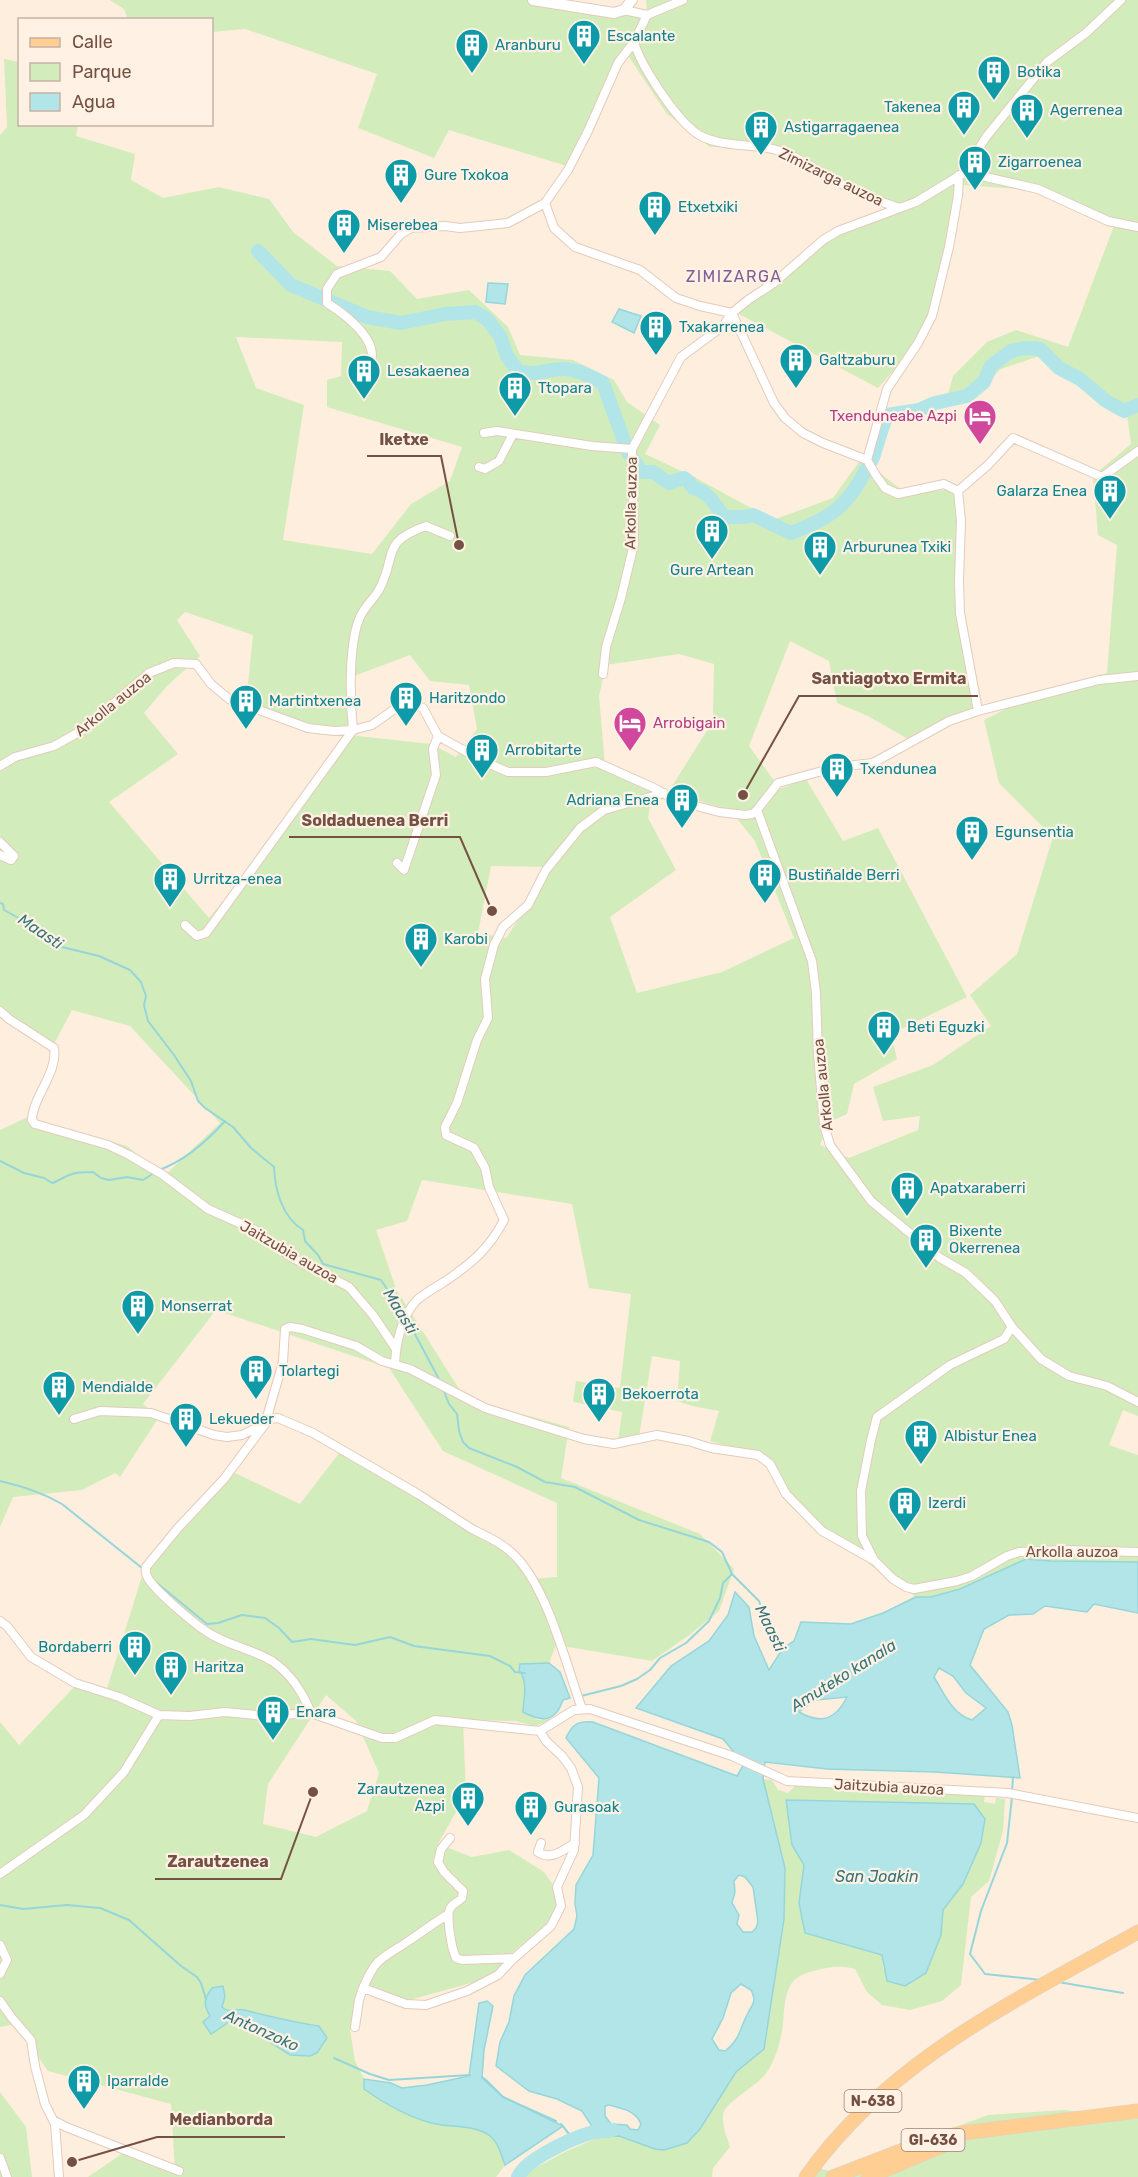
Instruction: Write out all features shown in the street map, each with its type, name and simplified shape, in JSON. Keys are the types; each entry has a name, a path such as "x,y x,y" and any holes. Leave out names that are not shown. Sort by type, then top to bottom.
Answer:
{"main road":[{"name":"N-638","path":"806,2177 849,2124 889,2086 949,2040 1138,1932"},
{"name":"GI-636","path":"833,2177 924,2142 962,2133 1138,2111"},
{"name":"GI-636","path":"868,2177 937,2147 971,2137 1038,2125"}],"street":[{"path":"533,0 614,13 624,10 647,15 683,0"},
{"path":"624,10 632,0"},
{"path":"867,460 887,389 918,343 932,316 949,247 963,173 975,161 978,150 986,137 1047,62 1086,33 1120,0"},
{"path":"353,378 370,366 374,357 363,334 344,313 327,303 327,289 337,274 381,257 401,234 411,228 445,226 460,228 508,223 545,203 568,170 618,63 634,42 647,15"},
{"name":"Zimizarga auzoa","path":"634,42 638,56 671,107 688,126 702,137 770,147 789,154 835,181 900,208"},
{"path":"963,173 1038,189 1108,221 1138,227"},
{"name":"Zimizarga auzoa","path":"628,449 681,357 723,326 732,313 774,283 823,240 838,231 916,202 963,173"},
{"path":"545,203 554,228 575,247 639,270 676,298 732,313 774,403 785,418 813,438 867,460 885,488 898,494 944,484 958,491"},
{"name":"Arkolla auzoa","path":"484,433 497,431 592,446 628,449 634,544 606,647 603,674"},
{"path":"479,467 485,469 499,461 513,434"},
{"path":"958,491 988,465 1013,438 1102,477 1138,451"},
{"path":"958,491 961,521 960,613 978,711"},
{"path":"185,925 197,936 206,933 353,730 350,703 351,673 356,639 361,616 380,589 392,549 406,533 426,526 450,536"},
{"name":"Arkolla auzoa","path":"0,766 15,757 54,746 81,731 149,673 174,663 196,663 211,684 229,699 308,728 334,731 353,730 372,725 399,706 412,703 423,708 438,736"},
{"path":"397,863 404,870 431,793 436,775 433,749 438,736 475,758 508,772 546,772 596,762 677,801 719,812 745,815 757,810 778,783 837,767 873,763 950,721 978,711 1099,680 1138,676"},
{"path":"395,1364 396,1349 407,1313 418,1299 452,1277 486,1250 504,1220 489,1187 485,1168 474,1148 446,1135 445,1127 457,1103 477,1040 488,1018 484,979 494,945 503,927 528,905 546,870 580,828 604,810 664,793"},
{"name":"Arkolla auzoa","path":"757,810 812,961 824,1125 830,1145 871,1201 940,1258 966,1273 994,1300 1012,1327 1041,1359 1069,1376 1107,1386 1138,1402"},
{"path":"0,842 14,856 11,860 0,855"},
{"name":"Jaitzubia auzoa","path":"0,1011 9,1020 54,1048 55,1054 32,1114 34,1124 108,1145 129,1155 163,1175 208,1209 255,1230 291,1257 349,1287 373,1315 396,1349"},
{"path":"74,1419 100,1411 151,1413 214,1435 227,1437 242,1435 265,1424 283,1362 285,1329 290,1327 356,1346 382,1361 410,1369 485,1408 584,1439 614,1444 657,1435 711,1448 758,1455 770,1464 786,1494 822,1531 875,1562"},
{"path":"875,1562 862,1536 861,1491 877,1417 950,1365 1004,1339 1012,1327"},
{"path":"0,1621 7,1626 31,1657 75,1683 119,1697 159,1715 190,1716 225,1712 265,1716 311,1713 382,1738 395,1738 435,1720 540,1731 574,1710 582,1708 548,1612 535,1584 518,1559 491,1539 313,1432 278,1418 270,1419 265,1424 218,1486 178,1528 146,1567 147,1577 166,1598 212,1636 271,1661 295,1684 311,1713"},
{"name":"Arkolla auzoa","path":"875,1562 906,1587 914,1589 972,1576 1007,1556 1019,1552 1064,1550 1138,1552"},
{"name":"Jaitzubia auzoa","path":"582,1708 732,1756 771,1774 793,1781 1008,1793 1138,1818"},
{"path":"0,1875 84,1815 124,1772 159,1715"},
{"path":"363,1988 406,2004 426,2005 466,1991 498,1975 551,1926 561,1906 557,1887 574,1850 578,1787 571,1768 546,1741 540,1731"},
{"path":"355,2027 363,1988 369,1975 385,1954 405,1944 447,1915 451,1907 462,1898 463,1891 444,1872 438,1862 441,1849 450,1838"},
{"path":"541,1843 538,1852 543,1856 555,1855 575,1843"},
{"path":"447,1915 452,1952 456,1958 462,1960 514,1958"},
{"path":"0,1945 7,1960 0,1974"},
{"path":"0,2001 32,2040 35,2066 45,2104 55,2124 59,2177"},
{"path":"53,2120 179,2171"},
{"path":"0,2158 7,2177"}],"green space":[{"path":"110,0 550,0 647,15 646,0 1138,0 1138,1416 1123,1410 1109,1445 1138,1455 1138,1562 1125,1563 799,1684 744,1764 722,1739 636,1708 671,1666 709,1641 728,1615 735,1592 749,1607 754,1636 769,1670 783,1648 794,1641 801,1622 851,1624 885,1612 915,1596 898,1586 808,1517 766,1457 710,1441 719,1411 677,1401 680,1361 652,1356 639,1437 618,1441 622,1412 573,1402 576,1381 620,1388 631,1294 589,1288 572,1204 422,1180 407,1221 376,1230 396,1289 461,1392 485,1404 569,1427 561,1478 700,1534 734,1569 719,1611 652,1661 556,1645 549,1663 521,1664 525,1690 524,1712 538,1720 549,1718 549,1721 535,1726 516,1721 463,1720 466,1794 438,1844 472,1857 509,1850 544,1872 554,1886 557,1903 548,1923 514,1951 489,1978 406,2001 359,1987 350,2030 355,2061 364,2079 364,2089 388,2105 413,2117 439,2125 469,2128 490,2136 498,2146 505,2165 496,2177 88,2177 126,2151 175,2170 171,2104 48,2071 15,2024 0,2027 0,1722 19,1745 74,1687 105,1695 142,1576 233,1472 300,1504 340,1452 488,1535 531,1579 557,1577 557,1503 443,1451 389,1368 216,1310 143,1404 159,1417 120,1477 115,1473 82,1490 13,1497 0,1527 0,1130 26,1118 127,1146 164,1176 220,1123 130,1026 72,1010 53,1046 0,1007 0,135 7,127 4,59 18,62 18,126 78,126 76,136 135,154 131,180 163,198 219,187 269,199 293,232 337,266 390,271 417,299 469,290 508,327 520,355 573,360 614,380 627,402 660,425 645,454 694,477 773,520 833,498 861,459 906,493 959,489 959,592 979,711 915,743 868,716 837,703 829,661 790,641 749,746 780,789 806,779 843,841 878,828 967,997 891,1034 897,1059 854,1084 847,1114 829,1122 820,1145 849,1158 918,1130 920,1116 883,1121 873,1087 933,1065 991,1026 970,995 1017,954 1053,837 999,783 984,720 1041,691 1107,673 1117,545 1098,535 1093,476 1131,444 1127,415 1042,355 1001,369 973,397 948,395 953,376 987,342 1016,330 1068,347 1114,226 1030,190 963,185 926,334 878,388 737,313 830,235 902,205 867,201 770,147 710,147 667,114 627,54 570,167 449,130 434,158 358,128 377,74 245,29 213,32 213,18 128,18 124,9","holes":["236,337 342,342 341,376 327,380 327,407 462,447 450,481 411,504 372,554 283,540 304,405 256,388","185,612 253,635 246,704 349,735 267,849 209,918 109,802 178,754 144,713 167,686 200,656 177,620","679,654 714,664 713,721 669,791 731,811 755,841 794,938 722,972 637,993 610,917 676,870 648,818 653,789 605,765 599,696 606,665","410,655 430,681 469,685 477,729 456,757 431,744 349,735 346,679","491,866 553,867 506,938 478,933","326,1695 356,1721 379,1773 367,1811 316,1837 263,1824 268,1784","225,1997 222,2007 228,2010 244,2010 318,2026 253,2031 232,2020 203,2022"]},
{"path":"763,1779 772,1780 778,1790 788,1793 795,1786 919,1790 985,1795 984,1802 995,1804 996,1798 1005,1799 1003,1831 989,1881 971,1897 961,1985 942,2001 910,2010 882,2005 867,1992 855,1969 834,1967 804,1974 793,1981 787,1994 779,2043 770,2067 762,2078 725,2110 723,2123 730,2147 713,2168 712,2177 525,2177 526,2173 599,2137 700,2129 736,2072 764,2049 784,1919 785,1868","holes":["787,1800 963,1884 943,1910 941,1935 883,1969 882,1955 859,1948 799,1903 804,1865 792,1845"]},
{"path":"0,2092 26,2127 32,2177 0,2177"},
{"path":"1064,2110 1138,2118 1138,2177 809,2177 815,2167 834,2172 988,2115"}],"water":[{"path":"488,283 508,284 505,304 486,302"},
{"path":"619,309 641,316 634,333 612,322"},
{"path":"1026,1559 1138,1562 1138,1613 1094,1604 1087,1612 1045,1606 1033,1614 1009,1615 984,1629 970,1665 1008,1712 1020,1778 935,1772 827,1769 765,1762 763,1779 785,1868 784,1919 764,2049 736,2072 700,2129 687,2143 664,2150 619,2136 599,2137 582,2111 557,2099 529,2091 496,2066 500,2042 509,2022 514,1996 525,1975 574,1929 577,1916 576,1885 593,1855 599,1778 566,1738 571,1729 579,1723 593,1722 737,1776 744,1764 723,1739 636,1708 671,1666 709,1641 728,1615 735,1592 749,1607 754,1636 769,1670 783,1648 794,1641 801,1622 851,1624 883,1613 916,1597 931,1597 960,1589","holes":["939,1668 953,1676 966,1693 986,1708 972,1720 965,1717 949,1702 934,1677","847,1697 838,1710 828,1718 815,1718 799,1712 815,1700","739,1875 745,1877 753,1887 758,1922 752,1932 743,1932 737,1924 739,1915 732,1903 735,1892 734,1881","741,1984 751,1990 753,2005 737,2038 725,2051 719,2050 712,2039 723,2018 731,1993","609,2105 632,2113 641,2124 638,2130 630,2129 627,2125 611,2124 605,2116 605,2106"]},
{"path":"549,1663 560,1672 570,1698 563,1700 560,1708 552,1717 536,1718 523,1712 524,1679 519,1670 520,1664"},
{"name":"San Joakin","path":"786,1800 974,1804 985,1819 981,1843 963,1884 943,1910 941,1935 926,1973 905,1986 887,1981 882,1955 805,1933 799,1903 804,1865 792,1845"},
{"path":"223,1986 225,1997 222,2007 225,2009 244,2010 319,2026 327,2038 317,2053 310,2056 290,2055 232,2020 211,2034 203,2022 210,2016 205,2005 206,1999 212,1988"},
{"path":"487,2001 493,2006 484,2050 482,2078 503,2097 563,2126 505,2165 496,2142 483,2132 439,2125 413,2117 364,2089 364,2079 391,2083 402,2088 469,2076 479,2003"}],"waterway":[{"path":"258,251 291,285 367,317 401,323 445,314 475,312 487,319 500,336 507,356 518,371 536,373 568,369 583,373 603,383 628,452 642,472 653,472 669,483 684,478 693,488 708,496 725,517 753,515 791,533 828,516 853,492 873,458 887,415 919,410 935,403 967,396 984,382 991,366 1011,351 1025,348 1040,349 1059,368 1080,379 1106,401 1124,411 1138,405"},
{"name":"Maasti","path":"0,903 3,904 4,910 40,930 62,947 99,956 130,970 141,982 146,996 144,1005 148,1021 191,1081 198,1101 233,1127 251,1148 274,1167 278,1194 285,1210 296,1225 303,1230 305,1241 323,1264 381,1280 403,1313"},
{"path":"159,1170 195,1149 225,1121"},
{"path":"0,1161 52,1183 78,1173 93,1172 109,1180 127,1177 143,1180 154,1173"},
{"name":"Maasti","path":"408,1321 440,1381"},
{"name":"Maasti","path":"443,1389 449,1404 457,1414 463,1442 469,1448 517,1467 545,1482 575,1487 639,1520 709,1542 722,1552 732,1574 759,1601 768,1627 784,1649"},
{"path":"0,1481 32,1490 62,1504 142,1568"},
{"path":"581,1696 621,1686 637,1679 650,1670 660,1658 686,1643 709,1621 720,1598 723,1583 731,1575"},
{"path":"157,1583 207,1624 242,1615 265,1618 279,1628 292,1642 311,1639 355,1645 390,1637 414,1646 490,1656 510,1666 515,1672 525,1673"},
{"path":"1012,1792 1013,1777"},
{"path":"1012,1797 1007,1843 981,1911 970,1954 985,1974 1041,1980"},
{"name":"Antonzoko","path":"0,1905 23,1909 67,1905 100,1908 129,1920 181,1966 197,1977 206,1999"},
{"path":"1058,1982 1123,1993"},
{"name":"Antonzoko","path":"334,2058 389,2080 470,2075"},
{"name":"Antonzoko","path":"482,2077 503,2097 556,2121"},
{"name":"Antonzoko","path":"561,2124 574,2140"},
{"name":"Amuteko kanala","path":"518,2177 530,2163 561,2145 590,2133 613,2130"}],"place":[{"name":"Escalante","path":"584,65"},
{"name":"Aranburu","path":"472,74"},
{"name":"Botika","path":"994,101"},
{"name":"Takenea","path":"964,136"},
{"name":"Agerrenea","path":"1027,139"},
{"name":"Astigarragaenea","path":"761,156"},
{"name":"Zigarroenea","path":"975,191"},
{"name":"Gure Txokoa","path":"401,204"},
{"name":"Etxetxiki","path":"655,236"},
{"name":"Miserebea","path":"344,254"},
{"name":"Txakarrenea","path":"656,356"},
{"name":"Galtzaburu","path":"796,389"},
{"name":"Lesakaenea","path":"364,400"},
{"name":"Ttopara","path":"515,417"},
{"name":"Txenduneabe Azpi","path":"980,445"},
{"name":"Galarza Enea","path":"1110,520"},
{"name":"Iketxe","path":"459,545"},
{"name":"Gure Artean","path":"712,560"},
{"name":"Arburunea Txiki","path":"820,576"},
{"name":"Haritzondo","path":"406,727"},
{"name":"Martintxenea","path":"246,730"},
{"name":"Arrobigain","path":"630,752"},
{"name":"Arrobitarte","path":"482,779"},
{"name":"Santiagotxo Ermita","path":"743,795"},
{"name":"Txendunea","path":"837,798"},
{"name":"Adriana Enea","path":"682,829"},
{"name":"Egunsentia","path":"972,861"},
{"name":"Bustiñalde Berri","path":"765,904"},
{"name":"Urritza-enea","path":"170,908"},
{"name":"Soldaduenea Berri","path":"492,911"},
{"name":"Karobi","path":"421,968"},
{"name":"Beti Eguzki","path":"884,1056"},
{"name":"Apatxaraberri","path":"907,1217"},
{"name":"Bixente Okerrenea","path":"926,1269"},
{"name":"Monserrat","path":"138,1335"},
{"name":"Tolartegi","path":"256,1400"},
{"name":"Mendialde","path":"59,1416"},
{"name":"Bekoerrota","path":"599,1423"},
{"name":"Lekueder","path":"186,1448"},
{"name":"Albistur Enea","path":"921,1465"},
{"name":"Izerdi","path":"905,1532"},
{"name":"Bordaberri","path":"135,1676"},
{"name":"Haritza","path":"171,1696"},
{"name":"Enara","path":"273,1741"},
{"name":"Zarautzenea","path":"313,1792"},
{"name":"Zarautzenea Azpi","path":"468,1827"},
{"name":"Gurasoak","path":"531,1836"},
{"name":"Iparralde","path":"84,2110"},
{"name":"Medianborda","path":"72,2162"}],"district":[{"name":"ZIMIZARGA","path":"734,276"}]}
